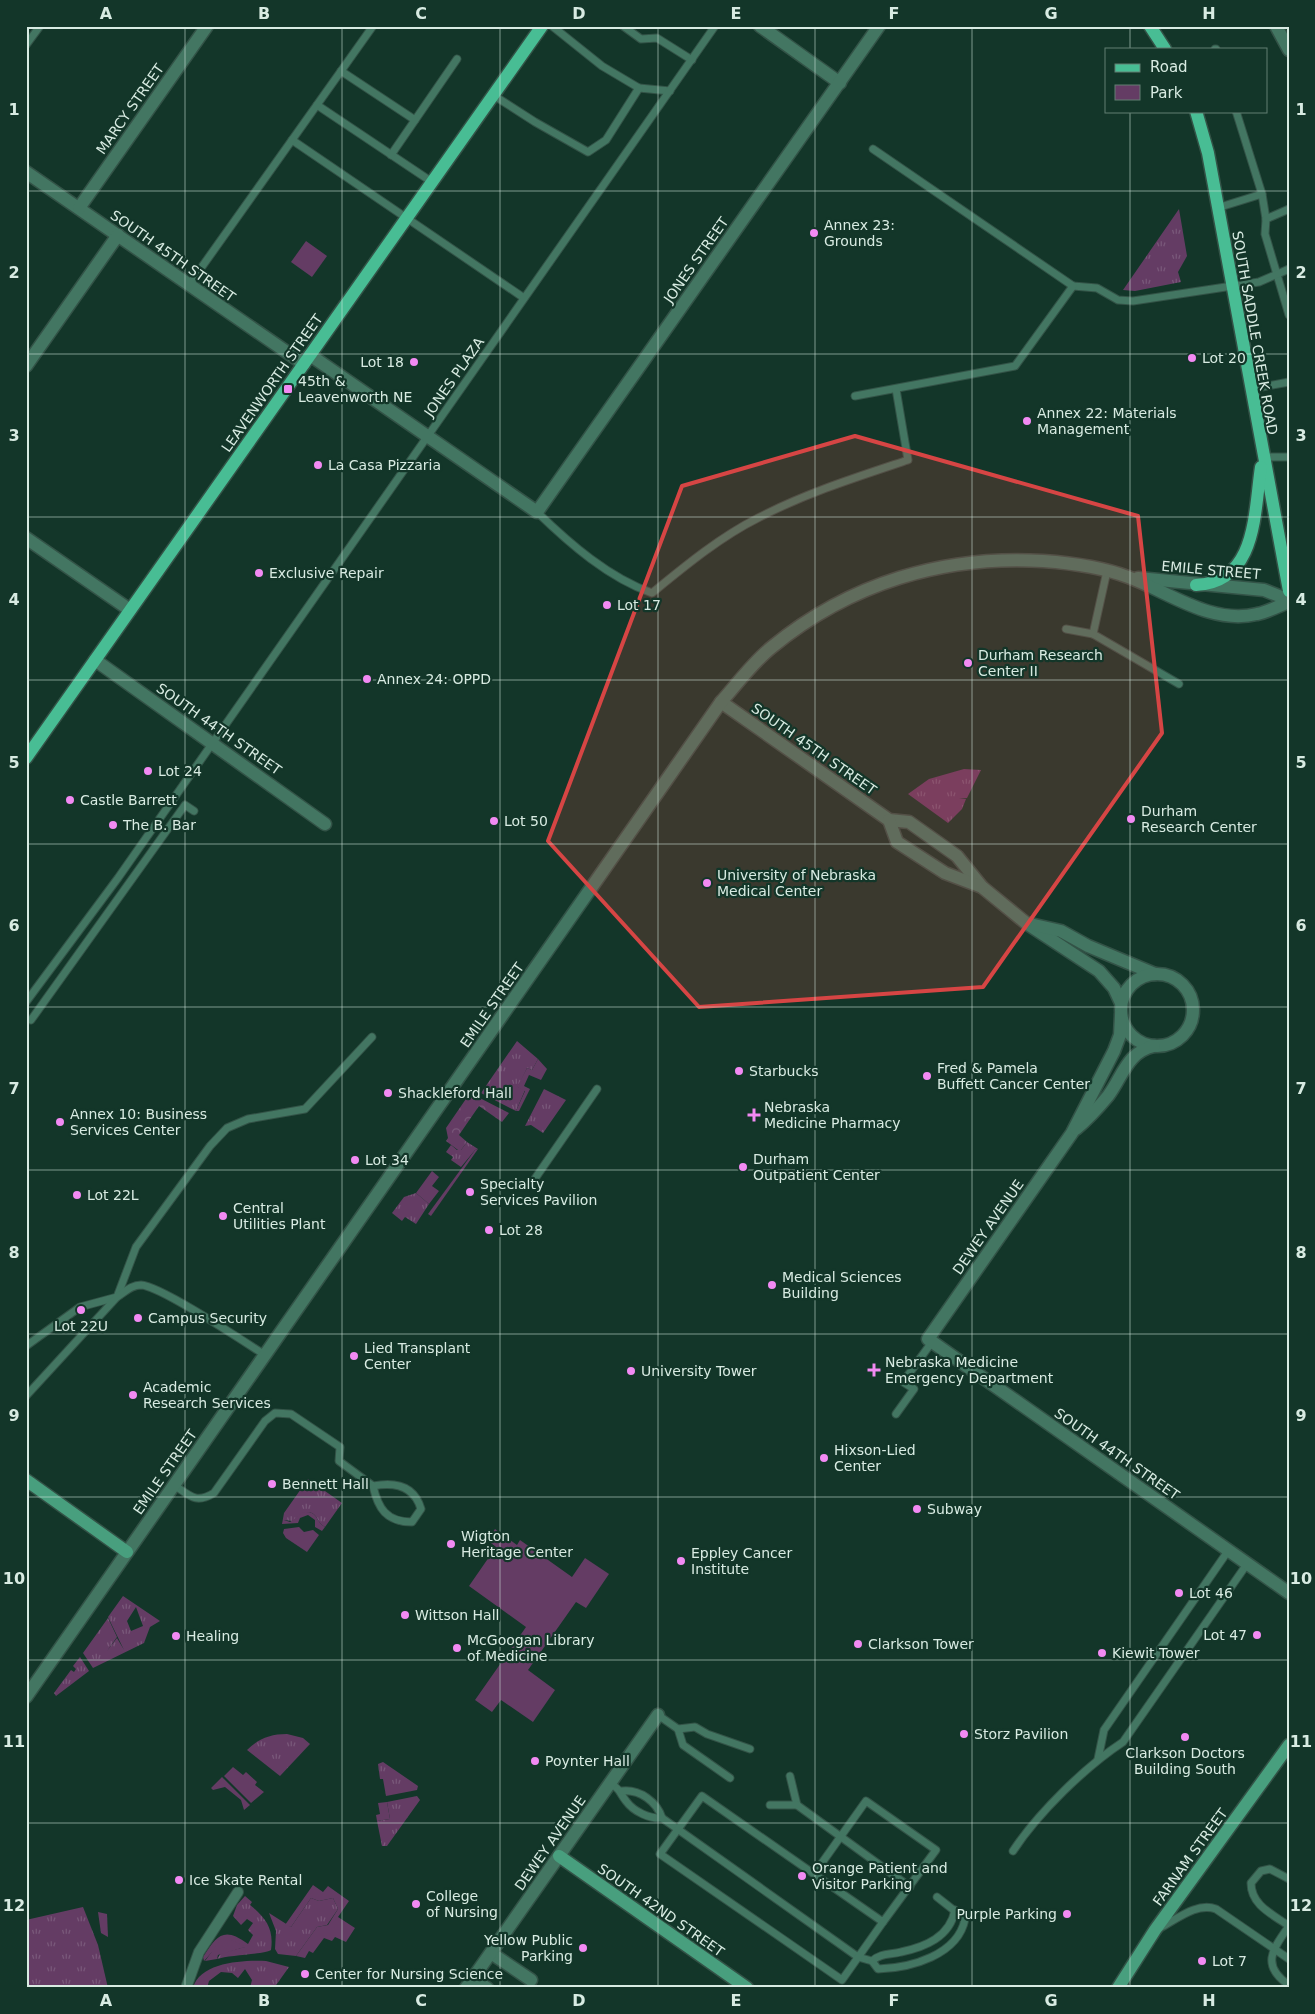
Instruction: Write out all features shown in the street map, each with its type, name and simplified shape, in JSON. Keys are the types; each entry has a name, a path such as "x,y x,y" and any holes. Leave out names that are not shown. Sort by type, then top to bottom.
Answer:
{"main road":[{"name":"LEAVENWORTH STREET","path":"26,758 542,26"},
{"path":"1150,26 1164,48"},
{"name":"SOUTH SADDLE CREEK ROAD","path":"1196,112 1208,153 1231,287 1289,591"},
{"path":"1196,585 1218,581 1234,570 1241,562 1251,533 1263,458"},
{"path":"26,1480 127,1552"},
{"name":"FARNAM STREET","path":"1118,1988 1155,1930 1289,1745"},
{"name":"SOUTH 42ND STREET","path":"559,1856 746,1988"}],"street":[{"name":"MARCY STREET","path":"79,208 207,26"},
{"path":"760,26 840,82"},
{"name":"JONES STREET","path":"537,512 879,26"},
{"path":"1276,26 1289,50"},
{"name":"SOUTH 45TH STREET","path":"26,172 189,285 428,436 537,512"},
{"path":"26,366 118,235"},
{"path":"26,538 130,610"},
{"name":"EMILE STREET","path":"26,1696 722,702 771,647 798,628 850,597 886,581 938,567 1004,560 1062,562 1107,571 1128,577 1178,600 1219,614 1256,614 1289,601"},
{"name":"EMILE STREET","path":"1128,577 1264,590 1289,601"},
{"name":"SOUTH 44TH STREET","path":"95,660 325,824"},
{"name":"SOUTH 45TH STREET","path":"722,702 889,820 909,822 957,856 982,887 1026,923 1099,971 1114,988 1125,1027 1132,1036 1142,1043 1154,1046 1166,1045 1176,1040 1185,1032 1191,1021 1192,1010 1191,998 1181,984 1166,975 1155,974 1090,947 1061,930 1026,923"},
{"name":"SOUTH 45TH STREET","path":"889,820 897,842 945,873 982,887"},
{"path":"1121,1009 1126,992 1133,983 1144,976 1155,974"},
{"name":"DEWEY AVENUE","path":"930,1340 1072,1133 1114,1051 1120,1035 1121,1009"},
{"name":"DEWEY AVENUE","path":"1072,1133 1092,1116 1140,1049 1154,1046"},
{"name":"SOUTH 44TH STREET","path":"930,1340 1289,1594"},
{"name":"DEWEY AVENUE","path":"470,1983 658,1715"},
{"path":"186,1988 199,1952 238,1892"},
{"path":"491,1952 531,1980"},
{"path":"470,1983 487,1988"}],"lane":[{"path":"26,45 40,26"},
{"path":"189,285 373,26"},
{"path":"552,26 602,66 639,88 670,91"},
{"path":"622,26 641,39 658,38 692,60"},
{"name":"JONES PLAZA","path":"26,1002 118,878 715,26"},
{"path":"391,155 457,59"},
{"path":"341,71 415,120"},
{"path":"493,95 535,122 588,152 606,140 639,88"},
{"path":"317,105 432,182"},
{"path":"1236,112 1262,194 1266,218 1265,234 1289,315"},
{"path":"292,140 524,298"},
{"path":"873,149 1073,286 1097,288 1111,297 1125,302 1259,282 1289,269"},
{"path":"1217,208 1262,194"},
{"path":"1266,218 1289,208"},
{"path":"855,396 1015,366 1073,286"},
{"path":"1250,389 1289,382"},
{"path":"537,512 565,539 632,586 652,593 687,564 757,519 829,485 908,460 896,389"},
{"path":"1263,458 1289,456"},
{"path":"1093,634 1107,571"},
{"path":"1066,629 1093,634 1179,684"},
{"path":"31,1020 185,805 194,811"},
{"path":"117,1297 136,1247 210,1146 228,1128 248,1119 305,1109 372,1037"},
{"path":"534,1180 598,1089"},
{"path":"26,1396 117,1297 132,1286 143,1285 169,1296 265,1355"},
{"path":"26,1346 80,1307 117,1297"},
{"path":"896,1414 914,1389 903,1382 930,1340"},
{"path":"174,1485 194,1498 204,1499 214,1493 265,1421 275,1413 292,1414 340,1447 339,1461 372,1486 376,1503 392,1518 412,1522 421,1509 418,1499 402,1486 391,1483 372,1486"},
{"path":"1098,1758 1104,1730 1228,1550"},
{"path":"1013,1852 1040,1816 1098,1758 1123,1742 1248,1564"},
{"path":"658,1715 678,1729 683,1745 730,1778"},
{"path":"678,1729 696,1727 707,1734 750,1749"},
{"path":"790,1776 797,1805"},
{"path":"610,1783 622,1791 626,1802 651,1819 662,1818"},
{"path":"622,1791 634,1790 658,1807 662,1818 858,1957 872,1960 878,1969 890,1968 943,1951 956,1940 963,1930 965,1919 937,1897"},
{"path":"814,1874 866,1801 936,1850 842,1980 660,1854 702,1796 814,1874 883,1922"},
{"path":"770,1805 797,1805 910,1886"},
{"path":"1278,1988 1286,1983 1275,1972 1270,1960 1273,1949 1289,1926 1257,1904 1251,1893 1250,1883 1261,1871 1270,1869 1289,1879"},
{"path":"1155,1930 1194,1910 1209,1906 1216,1908 1289,1959"},
{"path":"872,1960 880,1954 902,1952 940,1937 953,1922 955,1910"}],"highlighted area":[{"path":"855,436 1138,516 1162,733 983,987 699,1007 548,841 682,486"}],"green space":[{"path":"1179,209 1187,256 1178,272 1181,282 1135,291 1123,290"},
{"path":"306,241 327,256 312,277 291,262"},
{"path":"964,769 981,770 967,798 959,799 966,799 962,809 948,823 908,794 929,779"},
{"path":"517,1041 538,1059 532,1070 527,1068 518,1087 525,1090 516,1111 481,1093"},
{"path":"538,1059 547,1069 541,1080 529,1075 524,1086 530,1089 519,1111 516,1111 525,1091 517,1087 527,1068 532,1070"},
{"path":"544,1089 566,1100 543,1133 531,1125 525,1126"},
{"path":"470,1093 509,1113 502,1122 479,1106 459,1135 467,1142 461,1150 458,1150 446,1141 448,1138 446,1128"},
{"path":"467,1142 478,1149 461,1167 451,1160 453,1157 446,1152 451,1145 457,1150 461,1150"},
{"path":"478,1149 431,1216 428,1214 475,1150"},
{"path":"432,1171 439,1177 432,1186 439,1191 429,1204 416,1193"},
{"path":"416,1193 429,1204 416,1224 405,1217 402,1221 392,1213 404,1197"},
{"path":"308,1479 342,1503 325,1527 309,1512 292,1521 284,1520 284,1513"},
{"path":"309,1512 325,1527 322,1531 315,1527 315,1520 308,1515 300,1518 298,1523 282,1524 284,1513 284,1520 290,1522 302,1513"},
{"path":"299,1527 304,1532 313,1530 319,1535 307,1552 286,1538 283,1533 284,1529"},
{"path":"495,1529 517,1545 520,1540 572,1577 585,1558 609,1574 586,1608 576,1602 528,1670 555,1690 533,1722 501,1700 492,1712 475,1700 526,1627 469,1586 496,1547 487,1540"},
{"path":"123,1596 160,1621 150,1627 144,1643 93,1668 83,1653 108,1618 117,1637 107,1651 117,1638 124,1650 108,1617","holes":["136,1607 143,1626 131,1631 127,1621"]},
{"path":"80,1657 89,1671 56,1696 54,1693 71,1670 74,1672 76,1669 73,1666"},
{"path":"287,1734 303,1738 310,1744 280,1776 247,1750 265,1738"},
{"path":"383,1762 418,1786 417,1790 386,1796 383,1779 380,1779 378,1764"},
{"path":"233,1767 243,1775 246,1772 257,1782 255,1785 264,1792 251,1803 224,1776"},
{"path":"222,1777 250,1805 244,1810 241,1800 225,1787 213,1790 211,1788"},
{"path":"417,1796 420,1800 387,1846 382,1846 377,1821 390,1819 387,1802"},
{"path":"387,1802 390,1819 377,1821 376,1815 380,1814 378,1803"},
{"path":"313,1885 323,1892 328,1886 349,1901 338,1917 355,1928 346,1942 335,1937 332,1941 324,1938 313,1953 309,1951 305,1958 296,1956 317,1927 328,1925 338,1909 333,1898 319,1901 311,1898 291,1927 285,1925"},
{"path":"245,1896 252,1902 250,1905 268,1925 272,1943 271,1950 217,1959 221,1953 245,1947 212,1952 204,1961 203,1957 217,1938 227,1934 240,1938 248,1944 253,1935 248,1930 253,1923 247,1919 241,1925 233,1916 237,1905"},
{"path":"311,1898 319,1901 333,1898 338,1909 327,1925 317,1927 296,1956 278,1954 275,1949 276,1931 269,1913 291,1927"},
{"path":"83,1907 98,1945 108,1988 26,1988 26,1920"},
{"path":"98,1912 107,1914 108,1937 101,1933"},
{"path":"221,1939 230,1939 245,1947 218,1955 217,1959 205,1961"},
{"path":"266,1961 289,1967 274,1988 250,1988 252,1980 245,1969 238,1978 232,1973 221,1972 209,1981 207,1988 193,1988 197,1979 213,1968 235,1962"}],"place":[{"name":"Annex 23: Grounds","path":"814,233"},
{"name":"Lot 20","path":"1192,358"},
{"name":"Lot 18","path":"414,362"},
{"name":"45th & Leavenworth NE","path":"288,389"},
{"name":"Annex 22: Materials Management","path":"1027,421"},
{"name":"La Casa Pizzaria","path":"318,465"},
{"name":"Exclusive Repair","path":"259,573"},
{"name":"Lot 17","path":"607,605"},
{"name":"Durham Research Center II","path":"968,663"},
{"name":"Annex 24: OPPD","path":"367,679"},
{"name":"Lot 24","path":"148,771"},
{"name":"Castle Barrett","path":"70,800"},
{"name":"Durham Research Center","path":"1131,819"},
{"name":"Lot 50","path":"494,821"},
{"name":"The B. Bar","path":"113,825"},
{"name":"University of Nebraska Medical Center","path":"707,883"},
{"name":"Starbucks","path":"739,1071"},
{"name":"Fred & Pamela Buffett Cancer Center","path":"927,1076"},
{"name":"Shackleford Hall","path":"388,1093"},
{"name":"Nebraska Medicine Pharmacy","path":"754,1115"},
{"name":"Annex 10: Business Services Center","path":"60,1122"},
{"name":"Lot 34","path":"355,1160"},
{"name":"Durham Outpatient Center","path":"743,1167"},
{"name":"Specialty Services Pavilion","path":"470,1192"},
{"name":"Lot 22L","path":"77,1195"},
{"name":"Central Utilities Plant","path":"223,1216"},
{"name":"Lot 28","path":"489,1230"},
{"name":"Medical Sciences Building","path":"772,1285"},
{"name":"Lot 22U","path":"81,1310"},
{"name":"Campus Security","path":"138,1318"},
{"name":"Lied Transplant Center","path":"354,1356"},
{"name":"Nebraska Medicine Emergency Department","path":"874,1370"},
{"name":"University Tower","path":"631,1371"},
{"name":"Academic Research Services","path":"133,1395"},
{"name":"Hixson-Lied Center","path":"824,1458"},
{"name":"Bennett Hall","path":"272,1484"},
{"name":"Subway","path":"917,1509"},
{"name":"Wigton Heritage Center","path":"451,1544"},
{"name":"Eppley Cancer Institute","path":"681,1561"},
{"name":"Lot 46","path":"1179,1593"},
{"name":"Wittson Hall","path":"405,1615"},
{"name":"Lot 47","path":"1257,1635"},
{"name":"Healing","path":"176,1636"},
{"name":"Clarkson Tower","path":"858,1644"},
{"name":"McGoogan Library of Medicine","path":"457,1648"},
{"name":"Kiewit Tower","path":"1102,1653"},
{"name":"Storz Pavilion","path":"964,1734"},
{"name":"Clarkson Doctors Building South","path":"1185,1737"},
{"name":"Poynter Hall","path":"535,1761"},
{"name":"Orange Patient and Visitor Parking","path":"802,1876"},
{"name":"Ice Skate Rental","path":"179,1880"},
{"name":"College of Nursing","path":"416,1904"},
{"name":"Purple Parking","path":"1067,1914"},
{"name":"Yellow Public Parking","path":"583,1948"},
{"name":"Lot 7","path":"1202,1961"},
{"name":"Center for Nursing Science","path":"305,1974"}]}
